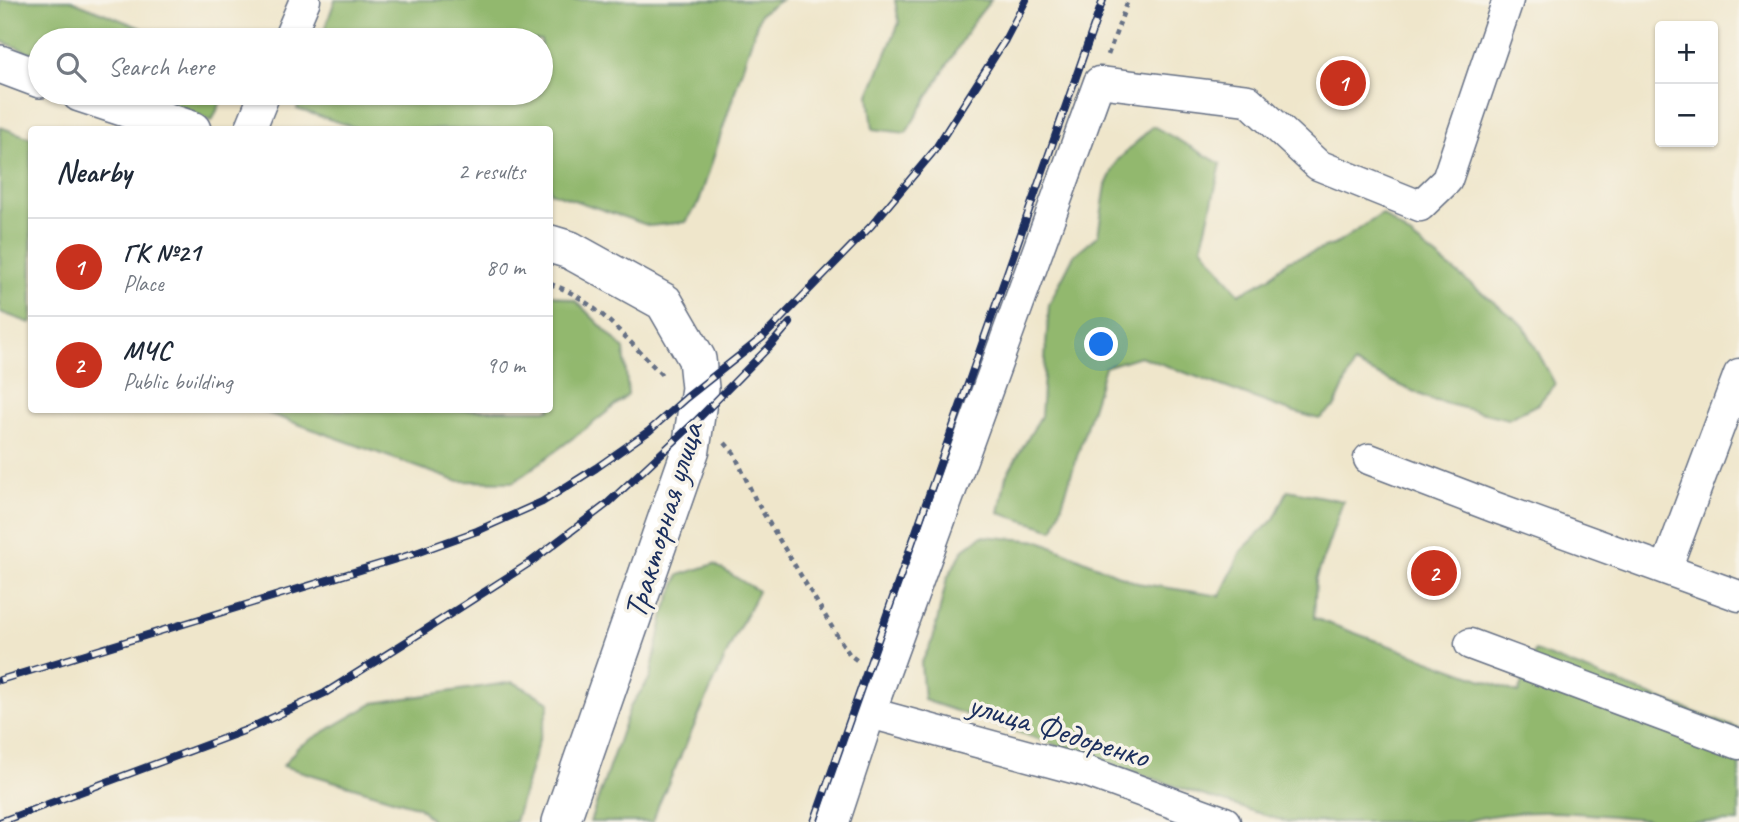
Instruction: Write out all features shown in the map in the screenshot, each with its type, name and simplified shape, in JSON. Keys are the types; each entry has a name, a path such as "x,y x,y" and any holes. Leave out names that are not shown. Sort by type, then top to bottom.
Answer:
{"main road":[{"path":"0,64 28,74"},
{"path":"116,105 180,126"},
{"name":"Тракторная улица","path":"553,245 570,250 664,302 697,359 700,388 691,449 561,822"}],"street":[{"path":"293,28 304,0"},
{"path":"834,822 883,676 1099,82 1248,100 1318,165 1420,206 1447,180 1508,0"},
{"path":"252,126 260,105"},
{"path":"1666,569 1739,374"},
{"path":"1370,459 1739,596"},
{"path":"1470,644 1739,744"},
{"name":"улица Федоренко","path":"870,713 1088,772 1225,822"}],"path":[{"path":"1099,82 1128,0"},
{"path":"553,285 590,304 696,418 715,432 734,453 756,501 838,638 850,655 883,676"}],"green space":[{"path":"0,0 71,0 141,28 28,28 28,52 0,41"},
{"path":"335,0 781,0 760,14 699,202 686,222 650,226 553,193 553,126 351,126 297,109 298,105 553,105 553,28 325,28"},
{"path":"895,0 991,0 974,21 906,133 873,129 869,95 899,23"},
{"path":"170,105 219,105 212,121"},
{"path":"1153,126 1221,164 1202,246 1239,294 1269,278 1287,261 1336,244 1382,214 1524,326 1555,384 1538,404 1508,419 1432,400 1354,364 1335,406 1319,419 1284,409 1140,356 1105,367 1054,530 999,513 1006,476 1041,416 1049,304 1074,255 1098,235 1106,185 1117,161"},
{"path":"0,127 28,137 28,322 0,312"},
{"path":"553,295 576,301 624,349 628,395 514,482 456,481 267,413 553,413"},
{"path":"1288,490 1343,501 1316,580 1314,618 1518,693 1535,651 1739,729 1739,822 1654,822 1601,815 1532,812 1465,822 1287,822 924,700 921,664 933,639 947,578 964,549 982,536 1040,541 1137,583 1220,596 1242,550 1274,519"},
{"path":"714,564 758,591 734,638 653,822 590,822 630,707 650,678 664,614 679,575"},
{"path":"513,682 550,702 515,822 433,822 419,807 283,766 298,747 374,703"}],"railway":[{"path":"0,680 416,553 477,531 542,502 596,468 649,431 763,337 871,226 934,151 1005,40 1026,0"},
{"path":"814,822 1103,0"},
{"path":"0,822 246,730 325,693 422,632 528,564 607,504 696,421 790,323"}],"place":[{"name":"ГК №21","path":"1343,83"},
{"name":"МЧС","path":"1434,573"}]}
